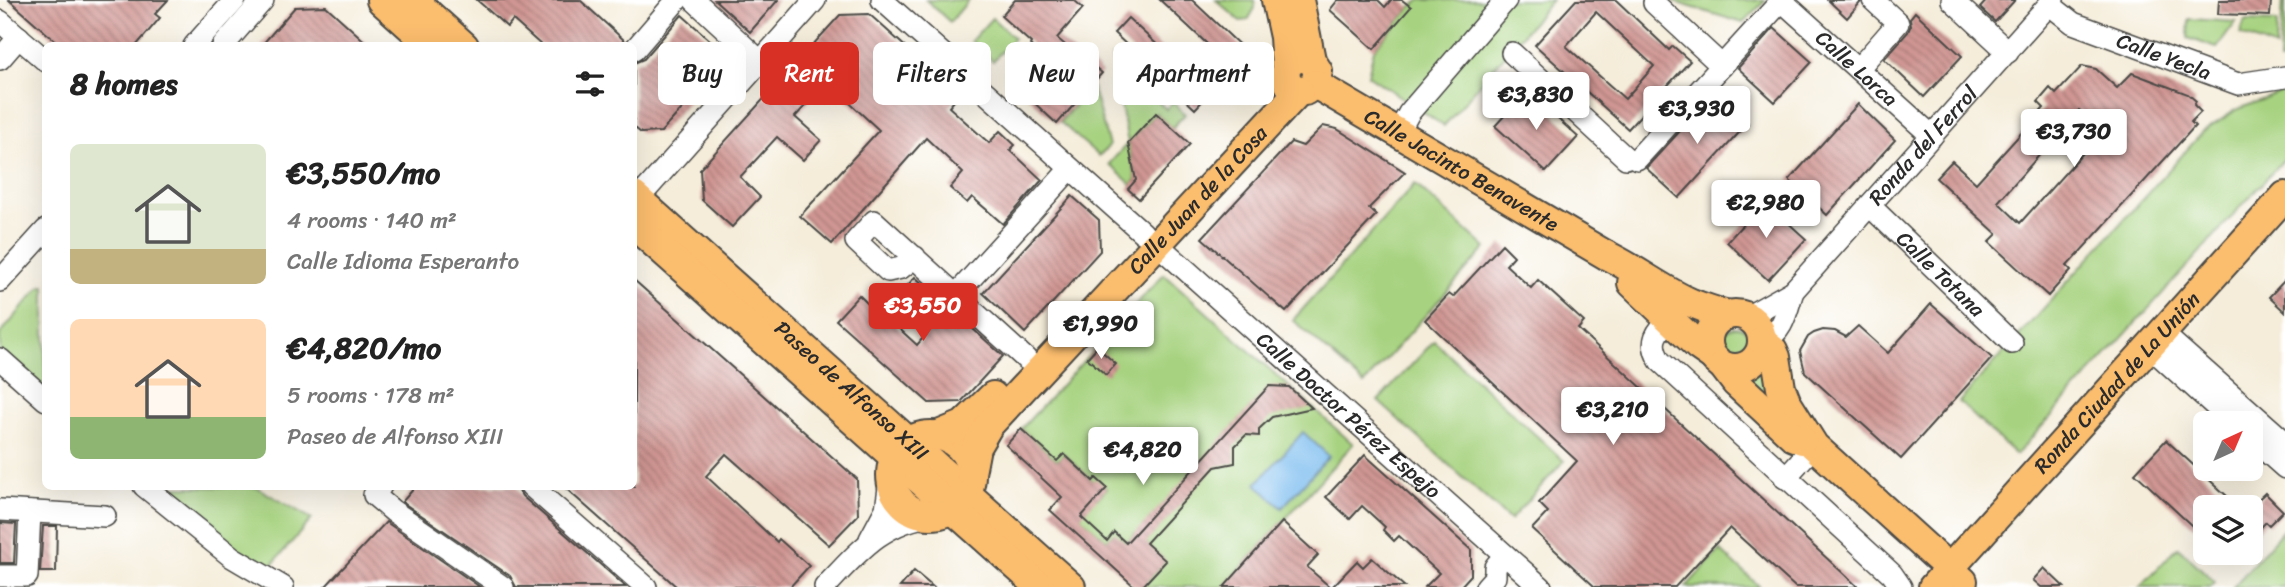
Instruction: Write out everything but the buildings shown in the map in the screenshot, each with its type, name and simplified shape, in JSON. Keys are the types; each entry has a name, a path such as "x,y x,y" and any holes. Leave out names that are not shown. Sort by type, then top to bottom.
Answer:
{"main road":[{"path":"381,0 428,42"},
{"path":"413,0 460,42"},
{"path":"1276,0 1284,37 1299,76"},
{"path":"1299,0 1299,76"},
{"path":"1274,82 1284,37"},
{"name":"Calle Juan de la Cosa","path":"1274,93 1299,76"},
{"name":"Calle Juan de la Cosa","path":"898,458 917,438 936,436 955,429 970,419 1295,92 1299,76"},
{"name":"Calle Jacinto Benavente","path":"1299,76 1606,255 1633,268 1678,310 1698,346 1717,361 1736,383 1794,437 1814,446"},
{"name":"Calle Juan de la Cosa","path":"956,498 976,447 989,425 1261,105"},
{"name":"Ronda Ciudad de La Unión","path":"1955,582 2163,346 2285,195"},
{"name":"Paseo de Alfonso XIII","path":"637,209 898,458 956,498 1071,587"},
{"name":"Ronda Ciudad de La Unión","path":"2163,346 2285,224"},
{"name":"Calle Jacinto Benavente","path":"1678,310 1735,315"},
{"path":"1735,315 1756,325 1762,341 1759,355 1749,365 1736,369 1717,361 1707,341 1711,327 1721,317 1735,315"},
{"name":"Calle Jacinto Benavente","path":"1762,341 1773,349 1787,403 1814,446 1955,582"},
{"path":"898,458 894,490 906,506 919,513 956,498 968,461 961,449 949,440 936,436"},
{"name":"Paseo de Alfonso XIII","path":"956,498 1040,587"}],"street":[{"path":"197,42 234,0"},
{"path":"226,42 263,0"},
{"path":"637,45 677,0"},
{"path":"637,205 760,61 694,0"},
{"path":"777,42 816,0"},
{"name":"Calle Doctor Pérez Espejo","path":"882,0 1541,587"},
{"path":"1398,133 1409,113 1506,0"},
{"path":"1512,53 1632,158 1722,66 1781,0"},
{"name":"Calle Lorca","path":"1781,0 1933,136"},
{"path":"1952,0 2008,52"},
{"name":"Ronda del Ferrol","path":"1735,315 1754,313 1793,291 2052,2"},
{"name":"Calle Yecla","path":"2052,2 2073,23 2238,84 2285,77"},
{"path":"1654,3 1722,66"},
{"path":"1858,69 1898,23 1882,3"},
{"path":"0,21 42,57"},
{"path":"0,59 19,37"},
{"path":"956,295 1070,169"},
{"name":"Calle Totana","path":"1870,206 2012,343"},
{"path":"1,279 42,234"},
{"path":"915,257 1027,359"},
{"name":"Ronda del Ferrol","path":"1762,341 1773,337 1779,330 1793,291"},
{"path":"1678,310 1653,339 1653,350 1660,361 1892,574 1901,587"},
{"path":"2163,346 2223,411"},
{"path":"2163,346 2285,442"},
{"path":"0,359 42,396"},
{"path":"1785,478 1814,446"},
{"path":"2263,449 2285,468"},
{"path":"825,587 864,546 881,520 898,458"},
{"path":"149,490 232,557 283,587"},
{"path":"536,490 646,587"},
{"path":"377,491 393,511 503,587"},
{"path":"864,546 896,525 956,498"},
{"path":"0,510 105,516"},
{"path":"0,576 27,576 30,512"},
{"path":"1486,587 1495,577 1494,567 1505,555"}],"green space":[{"path":"926,0 969,0 950,22"},
{"path":"1216,0 1254,0 1255,8 1248,20 1240,21"},
{"path":"1421,0 1552,0 1444,126 1368,75 1374,49 1411,7"},
{"path":"1668,0 1766,0 1743,23"},
{"path":"2283,0 2285,61 2279,62"},
{"path":"992,18 1014,38 1010,42 1005,42 1005,48 993,61 991,42 971,41"},
{"path":"2189,19 2236,22 2217,48 2188,38"},
{"path":"2245,21 2277,22 2276,48 2240,34"},
{"path":"2285,91 2285,158 2016,455 1959,402 2203,132 2236,110"},
{"path":"1075,105 1097,105 1109,146 1099,156 1060,122"},
{"path":"1121,105 1162,105 1166,109 1170,105 1176,105 1185,114 1172,128 1156,113 1128,143"},
{"path":"1128,143 1136,179 1132,185 1109,164"},
{"path":"1415,184 1486,248 1364,384 1293,320"},
{"path":"1164,274 1353,444 1224,587 1142,587 1165,561 1135,533 1126,543 1114,533 1107,541 1077,514 1094,496 1098,498 1107,488 1093,481 1064,454 1057,461 1021,429"},
{"path":"42,286 42,397 0,359 0,334"},
{"path":"1736,327 1747,331 1751,342 1747,353 1736,357 1725,353 1721,342 1725,331"},
{"path":"1434,341 1564,461 1510,520 1378,401"},
{"path":"1768,351 1785,413 1743,377"},
{"path":"148,490 261,490 312,519 262,576"},
{"path":"2285,528 2285,587 2233,587 2252,565 2263,565 2263,553"},
{"path":"2178,547 2193,561 2193,565 2197,565 2215,582 2210,587 2140,587"},
{"path":"1720,550 1760,587 1686,587"}],"water":[{"path":"1303,432 1329,456 1282,508 1256,484"}]}
